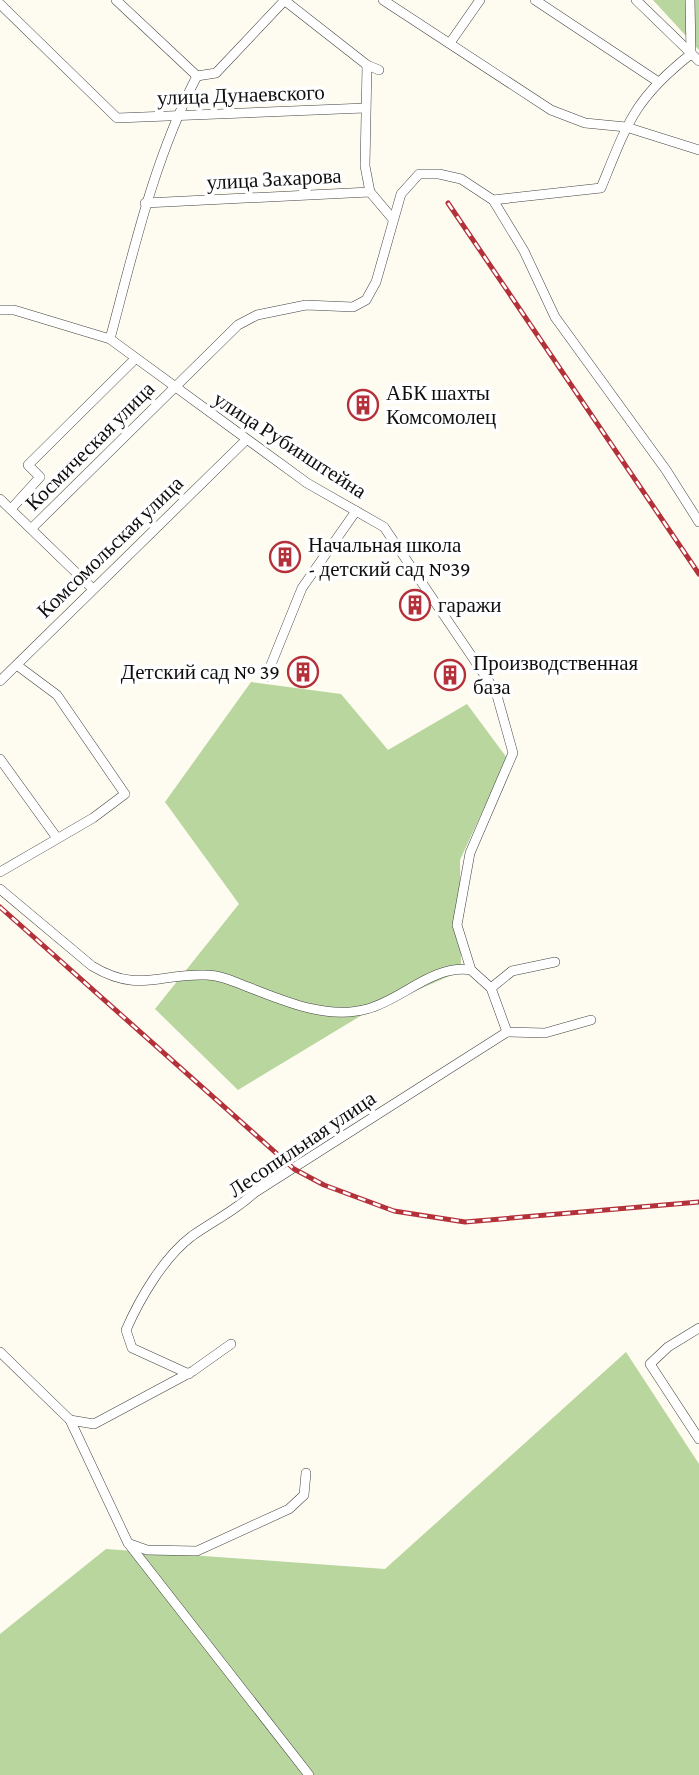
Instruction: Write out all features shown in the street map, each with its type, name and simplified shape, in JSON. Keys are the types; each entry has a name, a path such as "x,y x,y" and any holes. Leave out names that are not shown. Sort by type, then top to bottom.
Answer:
{"street":[{"path":"116,0 197,76"},
{"path":"197,76 216,73 284,0 367,65 379,70"},
{"path":"383,0 551,110 585,123 626,127 699,150"},
{"path":"450,43 480,0"},
{"path":"535,0 657,81"},
{"path":"636,0 695,57"},
{"path":"690,0 695,57"},
{"name":"улица Дунаевского","path":"0,4 117,118 365,108"},
{"path":"493,200 601,188 635,108 657,81 695,57"},
{"path":"367,65 365,166 370,192"},
{"path":"110,339 145,204 176,116 197,76"},
{"path":"392,218 401,194 419,174 439,174 461,179 493,200 523,251 555,317 666,470 699,522"},
{"name":"улица Захарова","path":"145,204 370,192 392,218"},
{"name":"Космическая улица","path":"32,528 238,325 257,315 306,305 353,307 366,300 376,282 392,218"},
{"name":"улица Рубинштейна","path":"0,310 14,310 110,339 173,388 307,483 384,527 496,692 513,753 470,853 457,926 471,971"},
{"name":"Космическая улица","path":"11,509 40,477 28,465 135,359"},
{"name":"Комсомольская улица","path":"0,681 246,440"},
{"path":"0,500 92,588"},
{"path":"266,677 302,588 356,511"},
{"path":"0,872 93,818 125,794 57,695 18,666"},
{"path":"0,759 57,838"},
{"path":"0,889 92,966 108,975 132,982 207,975 287,1002 333,1013 368,1009 446,971 471,971 491,988 507,1032 545,1033 591,1020"},
{"path":"491,988 512,971 555,961"},
{"name":"Лесопильная улица","path":"189,1374 132,1348 126,1329 136,1307 190,1237 236,1210 254,1193 507,1032"},
{"path":"699,1328 668,1347 650,1364 699,1439"},
{"path":"70,1420 94,1424 189,1374 232,1344"},
{"path":"0,1352 70,1420 128,1543 309,1775"},
{"path":"128,1543 147,1550 197,1551 289,1509 304,1495 306,1473"}],"green space":[{"path":"653,0 699,0 699,50"},
{"path":"251,682 341,694 388,750 467,704 507,758 460,860 461,971 367,1012 238,1090 155,1009 239,904 165,802"},
{"path":"626,1352 699,1464 699,1775 0,1775 0,1634 106,1549 385,1569"}],"railway":[{"path":"448,203 699,574"},
{"path":"0,907 294,1169 324,1185 394,1211 465,1222 699,1202"}],"place":[{"name":"АБК шахты Комсомолец","path":"363,405"},
{"name":"Начальная школа - детский сад №39","path":"285,557"},
{"name":"гаражи","path":"415,605"},
{"name":"Детский сад № 39","path":"303,672"},
{"name":"Производственная база","path":"450,675"}]}
